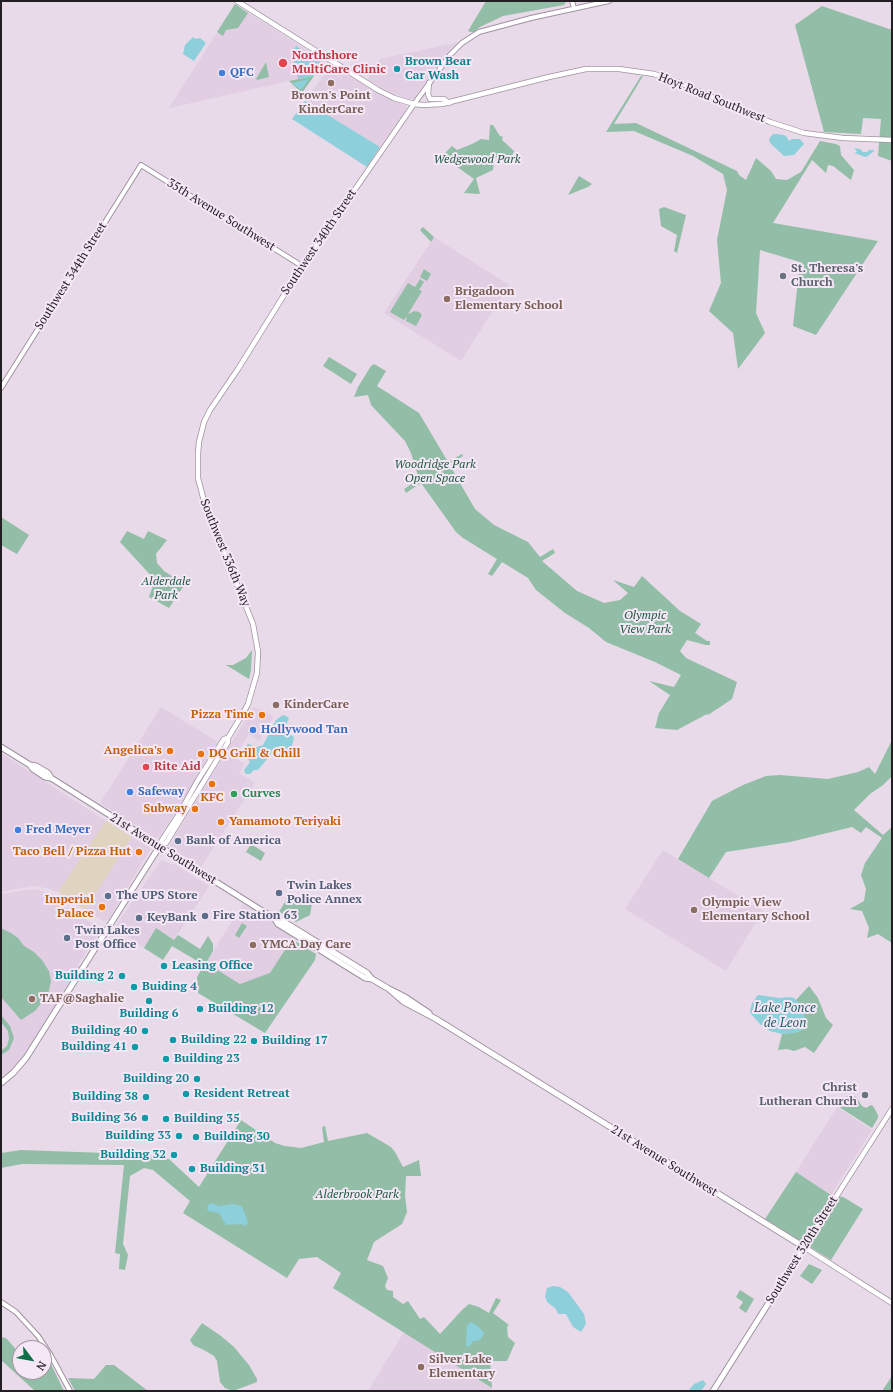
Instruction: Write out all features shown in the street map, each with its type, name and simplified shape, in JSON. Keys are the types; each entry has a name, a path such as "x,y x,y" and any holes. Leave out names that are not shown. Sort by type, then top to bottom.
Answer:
{"main road":[{"name":"Hoyt Road Southwest","path":"237,1 382,92 397,99 414,104 433,105 449,103 586,69 619,69 654,74 680,83 770,122 804,133 844,138 892,140"},
{"path":"429,83 428,94 430,99 444,99 449,103"},
{"name":"Southwest 340th Street","path":"198,453 204,422 210,410 238,369 302,266 414,104"},
{"name":"Southwest 336th Way","path":"198,453 198,478 202,494 251,619 256,636 258,652 257,673 254,689 248,704 228,738"},
{"path":"1,1084 26,1058 159,847 198,780 224,739 228,738"},
{"path":"159,847 166,843 228,742 228,738"},
{"name":"21st Avenue Southwest","path":"1,747 30,765 33,769 51,778 275,919 281,920 367,973 372,979 404,1002 436,1019 892,1303"},
{"path":"196,794 194,790 199,783 198,780"},
{"name":"Southwest 320th Street","path":"713,1391 892,1109"}],"street":[{"path":"572,1 574,8"},
{"name":"Southwest 340th Street","path":"414,104 450,55 462,43 479,32 488,28 609,1"},
{"name":"35th Avenue Southwest","path":"141,165 302,266"},
{"name":"Southwest 344th Street","path":"1,388 141,165"},
{"path":"1,1302 16,1312 38,1336 50,1354 70,1391"}],"shaded area":[{"path":"235,4 325,63 316,75 169,108"},
{"path":"460,42 443,57 413,99 395,94 367,80 380,59"},
{"path":"336,67 382,96 406,106 405,112 380,147 305,101 328,69"},
{"name":"Brigadoon Elementary School","path":"434,237 509,285 461,361 384,313"},
{"path":"161,707 218,742 209,754 198,777 159,837 155,838 100,803"},
{"path":"253,707 263,710 274,717 259,741 249,734 234,757 245,764 239,773 255,783 201,867 171,848 170,844"},
{"path":"1,753 106,821 58,892 33,886 1,892"},
{"path":"106,821 132,837 85,910 58,892"},
{"path":"132,837 149,847 150,850 108,920 104,921 85,910"},
{"name":"Olympic View Elementary School","path":"663,850 763,911 726,971 625,909"},
{"path":"161,860 176,865 209,886 174,940 156,929 144,948 115,927"},
{"name":"TAF@Saghalie","path":"36,889 47,893 47,896 98,927 100,931 78,965 82,968 26,1058 7,1079 1,1073 1,894"},
{"name":"YMCA Day Care","path":"243,904 294,936 270,974 240,984 206,963"},
{"path":"837,1107 872,1130 831,1195 796,1172"},
{"name":"Silver Lake Elementary","path":"404,1332 492,1388 490,1391 368,1391"}],"green space":[{"path":"486,1 566,2 564,5 503,16 480,27 474,32 468,31"},
{"path":"235,4 248,13 238,28 226,30 223,36 217,32"},
{"path":"822,6 892,30 892,161 878,156 881,119 863,118 861,134 824,132 795,25"},
{"path":"266,62 269,77 257,80 256,79"},
{"path":"314,76 302,93 289,81"},
{"path":"641,76 643,76 614,124 636,123 737,171 739,175 746,180 756,158 771,171 776,179 787,180 801,172 820,141 840,146 841,155 854,170 851,180 833,166 828,165 826,173 812,160 773,223 878,241 816,335 793,326 800,262 760,250 756,313 765,333 738,369 733,333 709,311 721,283 717,240 727,190 723,174 693,156 634,131 606,132"},
{"name":"Wedgewood Park","path":"490,125 493,125 500,136 503,137 502,140 514,151 510,161 495,157 493,170 476,178 480,194 464,193 474,179 442,156 452,146 457,150 481,139 489,140"},
{"path":"579,176 592,184 568,195"},
{"path":"664,207 686,215 677,253 674,251 677,235 661,226 659,209"},
{"path":"423,227 434,237 431,242 420,230"},
{"path":"424,269 431,274 427,281 420,277"},
{"path":"420,279 424,282 419,290 422,291 408,314 415,311 422,315 416,326 406,321 407,316 404,320 390,312 408,283 415,287"},
{"path":"329,357 357,374 351,384 323,366"},
{"path":"374,364 386,371 377,386 419,413 448,462 462,454 463,456 449,464 475,509 494,525 528,542 540,557 553,549 555,553 542,561 577,591 604,603 620,600 628,593 613,580 634,587 642,576 680,611 701,624 695,633 707,641 710,641 710,645 687,640 680,651 686,658 737,682 732,699 708,715 707,714 677,730 655,728 659,713 670,695 649,681 674,687 681,675 655,662 606,642 536,590 528,578 502,562 492,576 488,574 497,559 456,532 421,483 406,493 404,489 419,479 411,453 405,441 371,405 368,395 354,397 358,387 371,366"},
{"path":"1,517 29,535 17,554 1,545"},
{"name":"Alderdale Park","path":"127,531 144,539 148,531 167,540 156,554 157,563 164,571 176,579 189,578 169,608 149,597 155,580 120,542"},
{"path":"252,650 249,679 226,665 233,665 246,658"},
{"path":"892,740 892,776 883,785 870,794 854,810 883,835 892,827 892,943 878,934 867,938 869,928 862,911 850,909 864,901 866,889 861,875 865,863 882,838 866,827 861,833 852,827 790,842 726,852 709,878 678,859 712,801 743,785 766,776 780,775 828,779 858,772 869,767 875,774"},
{"path":"251,844 265,853 261,861 246,852"},
{"path":"286,894 313,897 310,915 296,922 279,912 286,900"},
{"path":"242,923 247,926 239,938 235,935"},
{"path":"1,928 18,938 24,946 34,952 42,960 49,971 51,981 48,995 35,1011 21,1020 1,997"},
{"path":"156,928 174,940 178,935 200,949 208,936 213,944 213,951 206,963 240,984 270,973 292,939 316,954 315,960 265,1033 198,993 197,977 204,965 172,946 163,960 144,948"},
{"path":"809,986 818,998 826,1018 833,1025 814,1053 805,1047 794,1051 787,1049 778,1050 782,1034 798,1032 804,1027 803,1009 796,1000"},
{"path":"1,1015 10,1026 14,1038 9,1050 1,1055 1,1051 7,1046 9,1039 8,1031 1,1022"},
{"path":"851,1095 856,1097 862,1106 866,1108 871,1105 873,1106 878,1118 872,1128 839,1107 841,1102 847,1096"},
{"name":"Alderbrook Park","path":"241,1120 275,1143 285,1146 301,1148 324,1142 322,1127 325,1126 328,1141 367,1133 391,1147 403,1167 419,1160 421,1176 406,1176 405,1196 407,1212 402,1224 374,1242 367,1260 383,1266 388,1278 385,1286 387,1290 393,1291 393,1297 403,1304 408,1301 420,1319 424,1317 440,1334 469,1304 479,1307 489,1313 496,1298 501,1300 493,1313 509,1325 507,1327 508,1337 515,1343 507,1361 490,1361 492,1388 333,1288 341,1273 317,1257 299,1259 287,1278 183,1213 190,1201 153,1170 144,1168 130,1176 123,1244 128,1255 125,1270 119,1269 120,1254 115,1253 124,1165 22,1164 1,1168 1,1153 21,1150 134,1154 169,1159 199,1187"},
{"path":"796,1172 831,1195 843,1197 863,1209 831,1260 765,1219"},
{"path":"809,1264 822,1270 812,1284 800,1276"},
{"path":"740,1290 754,1299 746,1313 739,1308 743,1302 736,1297"},
{"path":"202,1323 234,1347 249,1365 257,1379 257,1382 233,1391 225,1388 220,1382 217,1361 214,1356 193,1345 190,1340"},
{"path":"1,1337 6,1338 12,1345 12,1370 1,1360"},
{"path":"106,1365 114,1365 148,1391 75,1391 68,1378 94,1379"},
{"path":"52,1366 64,1391 35,1391 23,1380 52,1380"},
{"path":"892,1376 892,1391 882,1391"}],"water":[{"path":"193,37 196,39 200,38 206,43 194,61 183,54 185,45"},
{"path":"296,46 322,63 314,76 298,79 292,52"},
{"path":"309,79 301,90 292,83 293,83"},
{"path":"305,101 380,147 367,167 292,119"},
{"path":"773,134 784,135 789,141 792,139 800,139 804,144 794,155 784,156 770,143 769,139"},
{"path":"854,148 860,149 863,152 867,152 869,150 874,151 865,157 855,153 857,151"},
{"path":"283,715 289,718 284,730 294,737 292,746 288,749 280,746 277,747 258,770 254,770 250,774 245,773 244,770 250,762 243,756 243,750 248,744 257,747 263,745 276,720"},
{"name":"Lake Ponce de Leon","path":"758,995 794,998 800,1004 804,1012 805,1021 803,1030 794,1033 782,1034 770,1031 760,1024 750,1011 752,1003"},
{"path":"212,1203 219,1206 233,1204 242,1206 248,1222 246,1226 241,1224 226,1225 219,1213 208,1211 207,1208 209,1204"},
{"path":"553,1286 560,1287 568,1292 584,1314 586,1324 581,1332 573,1327 566,1314 558,1314 556,1309 547,1302 545,1296 547,1288"},
{"path":"471,1322 478,1326 484,1333 481,1339 473,1341 468,1347 466,1345 467,1325"},
{"path":"703,1380 706,1384 701,1391 688,1391 694,1384"}],"place":[{"name":"Northshore MultiCare Clinic","path":"283,63"},
{"name":"Brown Bear Car Wash","path":"397,69"},
{"name":"QFC","path":"222,73"},
{"name":"Brown's Point KinderCare","path":"331,83"},
{"name":"St. Theresa's Church","path":"783,276"},
{"name":"Brigadoon Elementary School","path":"447,299"},
{"name":"KinderCare","path":"276,705"},
{"name":"Pizza Time","path":"262,715"},
{"name":"Hollywood Tan","path":"253,730"},
{"name":"Angelica's","path":"170,751"},
{"name":"DQ Grill & Chill","path":"201,754"},
{"name":"Rite Aid","path":"146,767"},
{"name":"KFC","path":"212,784"},
{"name":"Safeway","path":"130,792"},
{"name":"Curves","path":"234,794"},
{"name":"Subway","path":"195,809"},
{"name":"Yamamoto Teriyaki","path":"221,822"},
{"name":"Fred Meyer","path":"18,830"},
{"name":"Bank of America","path":"178,841"},
{"name":"Taco Bell / Pizza Hut","path":"139,852"},
{"name":"Twin Lakes Police Annex","path":"279,893"},
{"name":"The UPS Store","path":"108,896"},
{"name":"Imperial Palace","path":"102,907"},
{"name":"Olympic View Elementary School","path":"694,910"},
{"name":"Fire Station 63","path":"205,916"},
{"name":"KeyBank","path":"139,918"},
{"name":"Twin Lakes Post Office","path":"67,938"},
{"name":"YMCA Day Care","path":"253,945"},
{"name":"Leasing Office","path":"164,966"},
{"name":"Building 2","path":"122,976"},
{"name":"Buiding 4","path":"134,987"},
{"name":"TAF@Saghalie","path":"32,999"},
{"name":"Building 6","path":"149,1001"},
{"name":"Building 12","path":"200,1009"},
{"name":"Building 40","path":"145,1031"},
{"name":"Building 22","path":"173,1040"},
{"name":"Building 17","path":"254,1041"},
{"name":"Building 41","path":"135,1047"},
{"name":"Building 23","path":"166,1059"},
{"name":"Building 20","path":"197,1079"},
{"name":"Resident Retreat","path":"186,1094"},
{"name":"Christ Lutheran Church","path":"865,1095"},
{"name":"Building 38","path":"146,1097"},
{"name":"Building 36","path":"145,1118"},
{"name":"Building 35","path":"166,1119"},
{"name":"Building 33","path":"179,1136"},
{"name":"Building 30","path":"196,1137"},
{"name":"Building 32","path":"174,1155"},
{"name":"Building 31","path":"192,1169"},
{"name":"Silver Lake Elementary","path":"421,1367"}],"park label":[{"name":"Woodridge Park Open Space","path":"435,472"},
{"name":"Olympic View Park","path":"645,623"}]}
